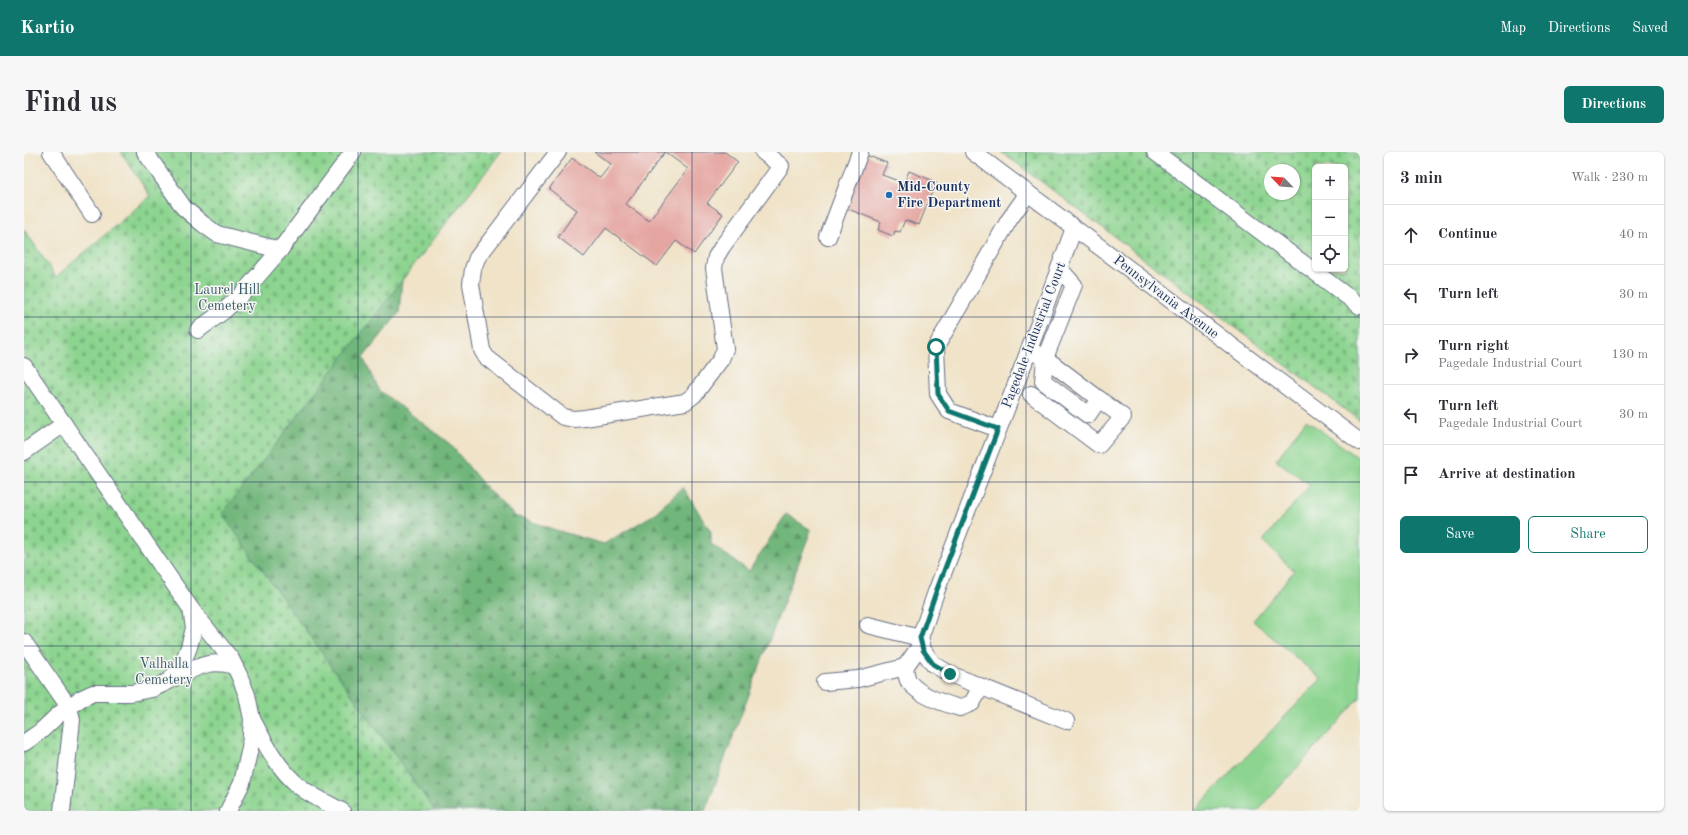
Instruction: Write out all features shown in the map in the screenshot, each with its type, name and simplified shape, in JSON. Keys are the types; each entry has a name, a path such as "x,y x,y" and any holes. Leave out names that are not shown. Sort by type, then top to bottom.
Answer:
{"street":[{"path":"51,152 92,214"},
{"path":"145,152 184,208 203,224 217,234 280,250"},
{"path":"198,330 225,310 243,293 280,250 353,152"},
{"path":"558,152 477,258 472,269 471,284 482,350 486,358 563,417 574,419 685,402 694,395 721,359 725,348 714,268 716,257 722,246 781,166 763,152"},
{"path":"828,237 860,152"},
{"name":"Pennsylvania Avenue","path":"973,152 1360,442"},
{"path":"1155,152 1360,306"},
{"path":"998,429 949,411 938,394 936,347 1009,220 1028,193"},
{"name":"Pagedale Industrial Court","path":"905,667 921,640 936,592 1074,228"},
{"path":"1059,268 1074,285 1045,358 1042,381 1088,415 1099,399"},
{"path":"1029,350 1045,358 1123,417 1099,445 1031,394"},
{"path":"24,366 191,609 234,666 247,695 252,719 250,748 242,783 228,811"},
{"path":"1068,422 1078,408"},
{"path":"24,452 64,424"},
{"path":"169,681 181,666 189,647 194,628 191,609"},
{"path":"868,625 921,640 923,650 933,664 950,674 1066,721"},
{"path":"24,642 69,707 72,720 62,811"},
{"path":"24,743 41,731 80,698 93,693 130,693 152,689 211,662 224,663 234,666"},
{"path":"825,682 858,679 905,667 908,681 918,691 960,708 972,702 981,687"},
{"path":"252,719 262,738 281,767 298,786 342,811"}],"green space":[{"path":"121,152 501,152 222,514 435,811 24,811 24,229 56,277 150,196"},
{"path":"1001,152 1360,152 1360,421 1015,162"},
{"path":"402,280 399,313 363,358 379,390 450,444 487,489 515,516 604,544 653,515 683,487 711,532 711,544 749,571 786,514 811,530 705,811 435,811 222,514"},
{"path":"1306,420 1360,459 1360,698 1258,811 1194,811 1321,679 1253,621 1294,571 1263,541 1310,485 1276,460"}],"building":[{"path":"594,152 665,152 725,152 738,162 707,203 723,214 694,254 676,241 657,266 606,228 584,257 558,237 577,210 549,189 572,158 600,178 611,164","holes":["665,152 688,169 649,221 626,204"]},
{"name":"Mid-County Fire Department","path":"863,154 887,163 882,175 904,183 909,171 936,182 919,225 905,220 900,232 895,231 893,236 878,230 881,222 843,207"}],"place":[{"name":"Mid-County Fire Department","path":"889,195"}],"route":[{"path":"936,347 938,394 949,411 998,429 920,638 923,650 933,664 950,674"}],"park label":[{"name":"Laurel Hill Cemetery","path":"227,298"},
{"name":"Valhalla Cemetery","path":"164,672"}]}
